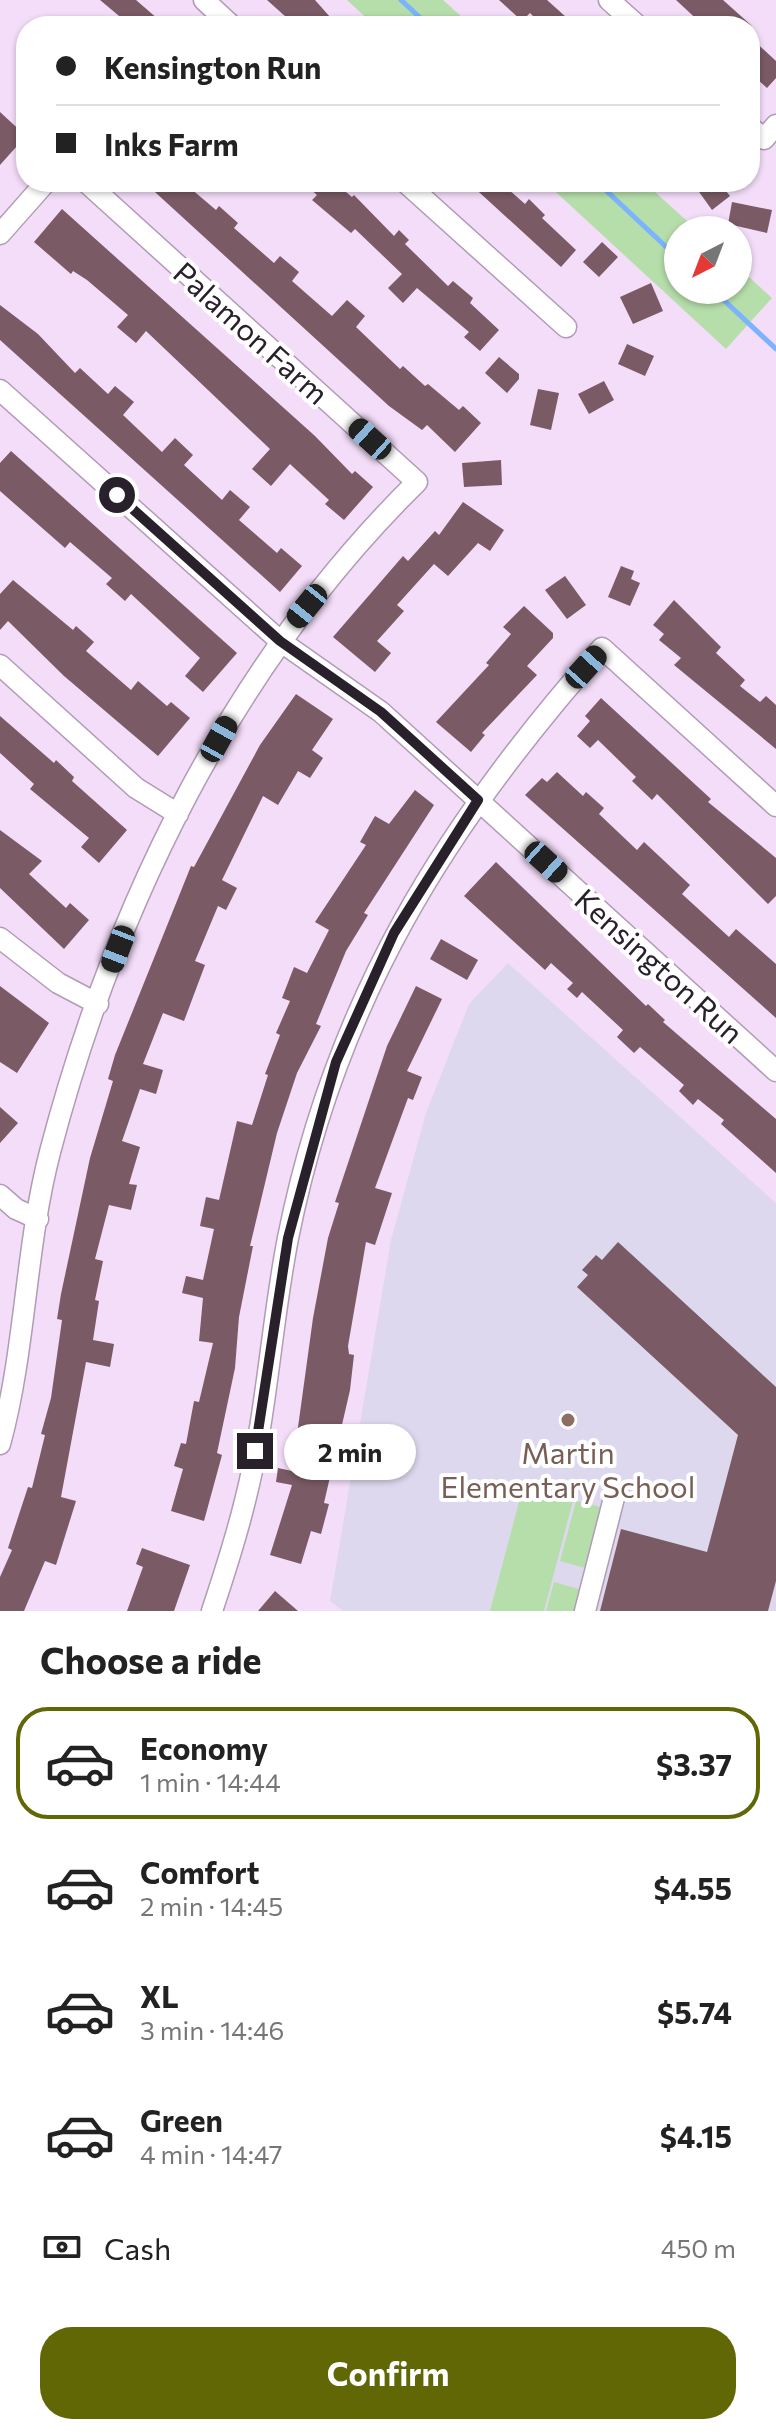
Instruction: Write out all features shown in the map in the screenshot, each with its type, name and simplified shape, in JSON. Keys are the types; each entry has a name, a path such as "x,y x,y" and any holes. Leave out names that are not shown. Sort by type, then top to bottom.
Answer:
{"street":[{"path":"204,0 221,16"},
{"path":"609,0 627,16"},
{"path":"0,234 37,192"},
{"name":"Palamon Farm","path":"97,192 417,482 347,556 280,641"},
{"path":"416,192 566,327"},
{"name":"Kensington Run","path":"0,390 280,641 381,712 776,1071"},
{"path":"0,1444 14,1394 49,1154 98,1004 139,897 178,814 233,714 280,641"},
{"path":"212,1611 246,1500 288,1238 336,1062 394,933 478,800 537,721 602,648 776,806"},
{"path":"0,665 136,788 178,814"},
{"path":"0,938 58,983 98,1004"},
{"path":"0,1195 16,1209 38,1219"},
{"path":"585,1611 615,1494"}],"shaded area":[{"name":"Martin Elementary School","path":"508,963 776,1203 776,1611 343,1611 330,1601 391,1240 426,1113 469,1004"}],"green space":[{"path":"347,0 443,0 461,16 364,16"},
{"path":"556,192 655,192 682,216 664,216 664,292"},
{"path":"752,280 772,298 726,349 677,304 752,304"},
{"path":"523,1487 573,1501 544,1611 490,1611"},
{"path":"576,1501 601,1507 585,1568 560,1561"},
{"path":"554,1582 579,1589 574,1611 546,1611"}],"building":[{"path":"100,0 136,0 154,16 119,16"},
{"path":"267,0 315,0 329,16 285,16"},
{"path":"499,0 547,0 565,16 533,16 530,13 517,16"},
{"path":"676,0 723,0 741,16 693,16"},
{"path":"760,46 776,61 776,78 767,88 760,82"},
{"path":"0,112 16,127 16,147 0,165"},
{"path":"155,192 195,192 216,210 219,206 238,223 234,228 274,263 280,256 299,272 292,281 332,316 347,300 365,316 356,327 400,369 403,366 459,410 463,406 481,423 455,452 427,425 422,430 389,406"},
{"path":"314,192 346,192 352,197 354,195 394,236 399,230 409,240 405,244 448,286 453,281 473,298 470,303 499,330 480,351 464,337 469,332 417,288 403,303 388,288 402,274 355,229 351,233 312,200 317,195"},
{"path":"479,192 511,192 525,204 529,199 545,215 542,218 576,250 561,267"},
{"path":"699,192 727,192 730,196 712,210"},
{"path":"732,202 772,210 767,233 752,230 752,216 729,216"},
{"path":"62,209 315,436 352,474 355,471 373,487 344,520 325,504 329,500 290,464 271,486 252,469 270,449 146,331 136,343 117,327 128,315 87,280 73,271 71,274 34,242"},
{"path":"602,242 618,257 599,277 583,262"},
{"path":"651,283 663,311 633,324 620,297"},
{"path":"0,305 38,334 75,373 80,368 108,394 115,386 134,402 123,415 162,452 175,438 193,455 184,465 222,500 230,490 250,507 239,520 277,553 281,548 302,566 280,592 0,340"},
{"path":"627,344 654,356 645,376 618,364"},
{"path":"499,357 519,374 519,379 507,393 485,373"},
{"path":"604,381 614,400 589,414 578,394"},
{"path":"538,389 559,393 551,430 530,425"},
{"path":"11,451 237,653 203,692 185,676 200,658 131,594 125,601 106,584 112,578 70,542 65,548 0,491 0,463"},
{"path":"501,460 502,485 464,487 462,463"},
{"path":"463,502 504,530 490,551 478,543 448,576 434,564 397,605 404,611 377,641 391,653 375,672 333,637 403,556 408,561 435,531 439,535"},
{"path":"621,566 634,571 631,579 640,583 630,606 608,597"},
{"path":"565,576 586,605 567,619 545,590"},
{"path":"13,580 73,630 76,626 94,642 86,651 131,690 138,681 167,706 171,702 190,718 158,756 64,676 8,621 0,630 0,594"},
{"path":"674,600 721,647 716,653 745,680 740,686 760,702 766,696 776,705 776,749 674,665 681,658 659,640 664,634 653,625"},
{"path":"524,606 553,633 553,638 527,666 537,675 482,733 485,735 471,752 436,722 489,665 486,663 511,634 503,627"},
{"path":"296,694 333,719 312,750 323,758 310,778 298,771 278,805 263,796 222,880 237,888 226,910 218,906 195,961 205,965 184,1021 163,1013 143,1064 163,1070 156,1094 140,1089 122,1141 140,1147 129,1184 137,1185 131,1210 109,1205 95,1259 103,1261 95,1300 99,1301 93,1340 114,1344 110,1367 86,1362 61,1497 76,1501 56,1565 45,1561 24,1611 0,1611 0,1577 12,1550 8,1548 28,1487 32,1488 45,1435 41,1434 51,1398 62,1320 57,1319 61,1294 90,1158 113,1081 108,1079 115,1055 191,866 194,867 260,745"},
{"path":"601,698 711,799 708,802 776,858 776,896 768,904 657,794 652,800 632,781 636,777 598,740 590,748 577,736 590,721 585,716"},
{"path":"0,716 54,763 56,760 74,777 72,781 127,830 99,863 81,847 89,838 30,789 34,784 0,753"},
{"path":"557,772 583,796 586,792 604,808 599,814 637,850 644,842 690,885 682,894 729,937 736,929 776,964 776,1018 525,795 542,778 547,782"},
{"path":"415,790 434,805 364,913 368,915 346,951 316,1024 321,1026 297,1073 277,1133 250,1246 253,1246 239,1317 235,1368 217,1453 222,1455 204,1521 171,1511 183,1469 174,1466 181,1443 186,1444 194,1401 199,1402 213,1343 199,1341 203,1298 182,1293 186,1276 203,1280 214,1229 200,1226 206,1197 219,1200 237,1121 252,1125 268,1075 265,1074 280,1035 276,1033 290,1001 282,998 294,967 307,973 329,930 315,922 366,845 360,842 375,816 389,824"},
{"path":"0,830 42,861 29,874 66,908 70,903 89,920 64,949 0,888"},
{"path":"496,862 646,1006 648,1004 665,1020 663,1022 776,1119 776,1173 721,1124 724,1120 698,1099 693,1105 679,1091 684,1085 640,1047 634,1053 617,1037 623,1030 582,992 577,998 567,989 573,983 551,963 545,970 464,896"},
{"path":"441,939 478,960 467,980 430,959"},
{"path":"0,986 49,1023 17,1073 0,1062"},
{"path":"416,986 442,999 407,1071 422,1077 413,1100 408,1098 375,1188 392,1193 375,1245 366,1242 348,1346 349,1354 354,1355 350,1390 324,1503 329,1504 321,1534 311,1531 301,1564 270,1555 292,1485 276,1482 278,1468 292,1471 313,1318 328,1238 339,1203 335,1202 387,1046"},
{"path":"0,1107 18,1123 0,1143"},
{"path":"618,1242 776,1387 776,1581 768,1611 600,1611 621,1529 707,1552 738,1435 577,1287 588,1275 582,1270 596,1255 602,1260"},
{"path":"142,1548 190,1565 174,1611 127,1611 143,1567 136,1564"},
{"path":"275,1591 298,1611 258,1611"}],"waterway":[{"path":"401,0 418,16"},
{"path":"608,192 664,245"},
{"path":"728,304 776,349"}],"place":[{"name":"Martin Elementary School","path":"568,1420"}],"route":[{"path":"117,495 296,655 381,712 478,800 394,933 363,996 336,1062 301,1181 288,1238 255,1451"}]}
